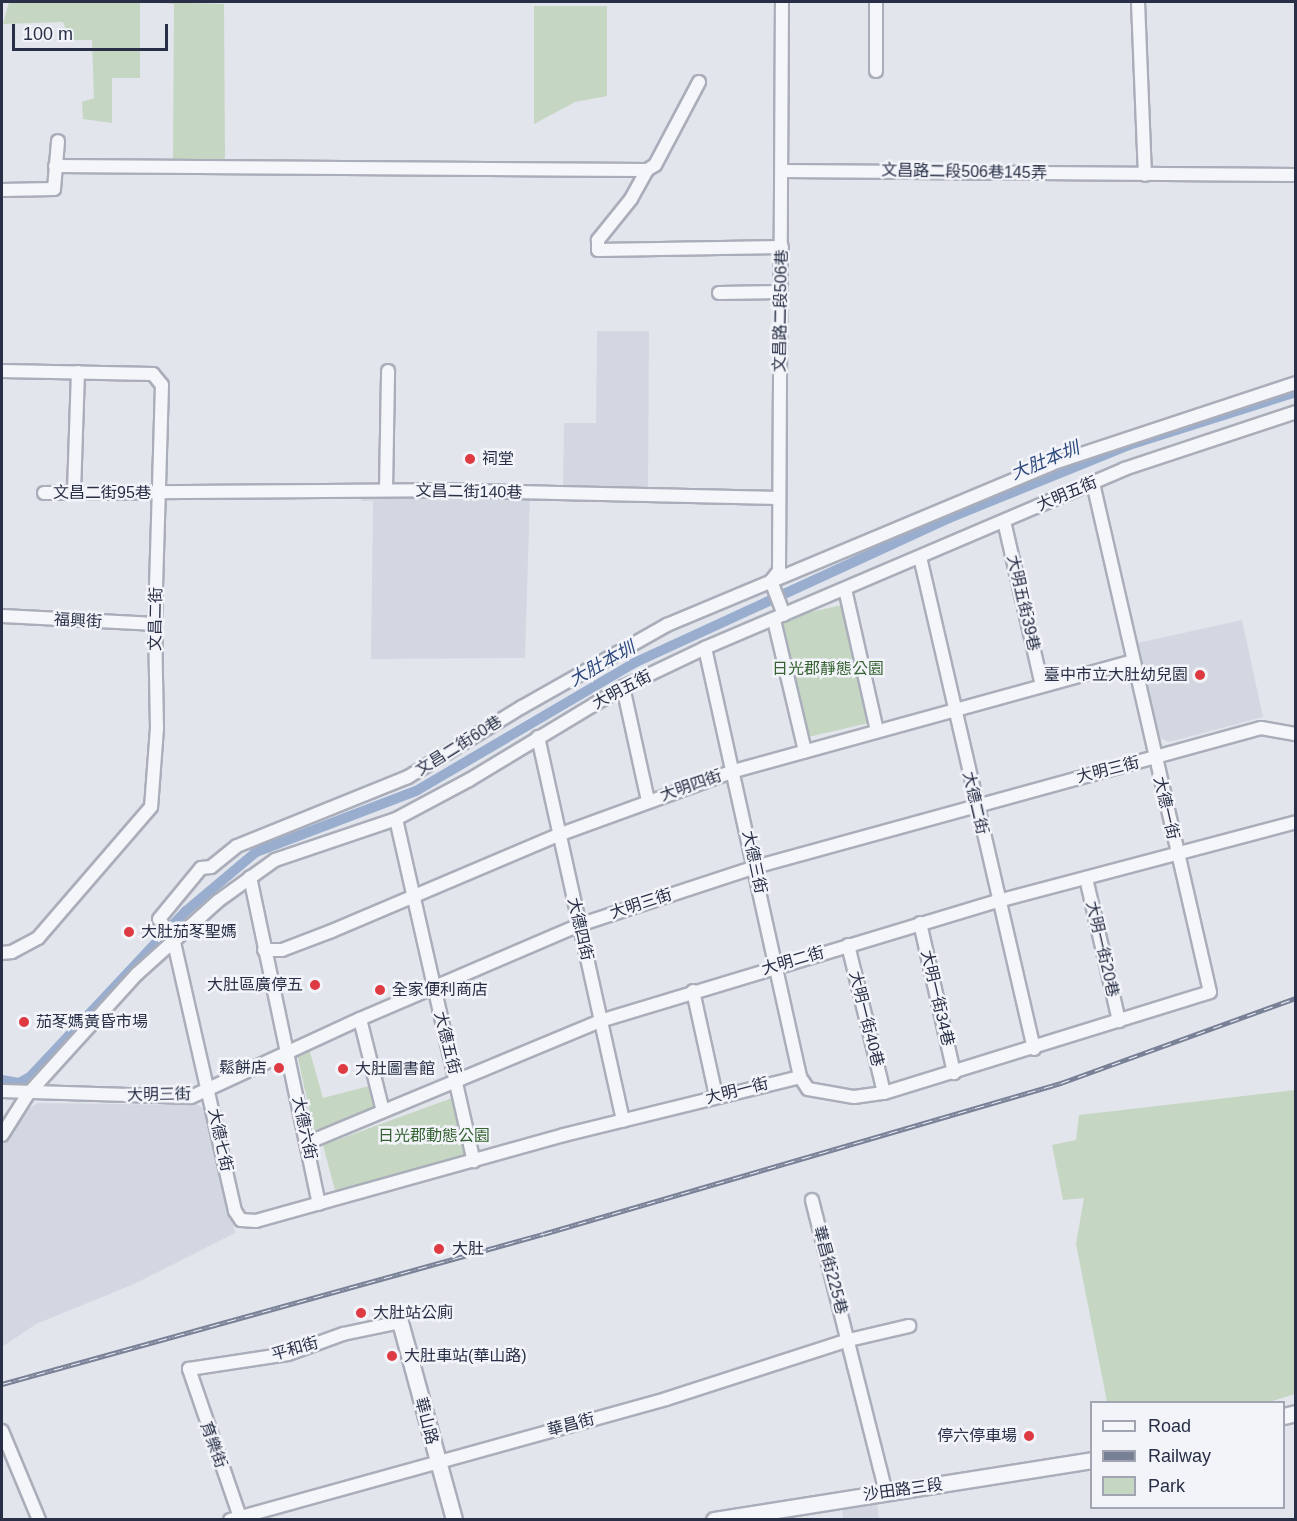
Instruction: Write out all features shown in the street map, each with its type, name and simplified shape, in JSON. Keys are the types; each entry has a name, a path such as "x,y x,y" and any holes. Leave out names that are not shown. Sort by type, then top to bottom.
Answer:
{"street":[{"name":"文昌路二段506巷","path":"771,581 779,571 783,171 782,2"},
{"path":"876,2 876,70"},
{"path":"1138,2 1145,175"},
{"path":"699,82 655,165 647,170 631,199 598,240 598,250 782,247"},
{"path":"2,190 54,189 58,141"},
{"path":"55,166 647,170"},
{"name":"文昌路二段506巷145弄","path":"783,171 1296,175"},
{"path":"719,293 781,292"},
{"name":"文昌二街","path":"2,371 153,374 159,378 159,492 155,624 157,728 151,807 38,938 12,952 2,953"},
{"path":"386,490 388,371"},
{"path":"74,492 78,372"},
{"name":"文昌二街60巷","path":"173,939 159,919 201,868 211,867 237,846 408,777 522,707 667,625 1109,441 1296,383"},
{"name":"大明五街","path":"2,1135 28,1094 173,939 250,877 275,860 396,819 623,687 705,648 1124,469 1296,412"},
{"name":"大德一街","path":"1093,483 1154,759 1210,992 1119,1021"},
{"name":"文昌二街140巷","path":"159,492 386,490 779,498"},
{"name":"文昌二街95巷","path":"44,493 159,492"},
{"name":"大明五街39巷","path":"1004,521 1042,685"},
{"name":"大德二街","path":"920,556 975,804 1034,1049"},
{"path":"771,581 805,751"},
{"path":"845,589 877,731"},
{"name":"福興街","path":"2,616 155,624"},
{"name":"大德三街","path":"705,648 801,1077"},
{"name":"大明四街","path":"264,950 282,950 414,897 558,835 734,771 1132,661"},
{"path":"623,687 648,801"},
{"name":"大明三街","path":"2,1091 28,1094 191,1097 432,987 579,925 755,867 975,804 1154,759 1261,728 1296,734"},
{"name":"大德四街","path":"538,737 623,1121"},
{"name":"大德五街","path":"396,819 432,987 474,1161"},
{"name":"大明二街","path":"306,1143 457,1083 600,1021 777,965 998,901 1296,822"},
{"name":"大德六街","path":"250,877 319,1204"},
{"name":"大明一街20巷","path":"1086,878 1119,1021"},
{"name":"大明一街34巷","path":"920,924 954,1073"},
{"name":"大德七街","path":"173,939 235,1211 241,1220 256,1221"},
{"name":"大明一街40巷","path":"848,945 884,1093"},
{"path":"693,992 716,1095"},
{"path":"360,1019 383,1111"},
{"path":"801,1077 816,1093 854,1096 884,1093 1034,1049 1119,1021"},
{"name":"大明一街","path":"256,1221 716,1095 801,1077"},
{"name":"華昌街225巷","path":"812,1200 886,1492"},
{"name":"平和街","path":"189,1369 288,1354 343,1334 399,1322"},
{"name":"華山路","path":"399,1322 436,1462 454,1520"},
{"name":"華昌街","path":"237,1519 666,1399 849,1340 909,1326"},
{"name":"育樂街","path":"189,1369 237,1519"},
{"path":"2,1431 39,1520"},
{"name":"沙田路三段","path":"714,1520 1090,1460"}],"shaded area":[{"path":"597,331 649,331 648,491 563,490 564,423 596,423"},
{"path":"361,490 530,493 525,658 371,659 373,501 361,501"},
{"name":"臺中市立大肚幼兒園","path":"1242,620 1263,717 1169,742 1160,738 1138,643"},
{"path":"38,1103 198,1105 205,1109 235,1233 134,1284 36,1324 2,1347 2,1145 23,1112"},
{"path":"877,1502 879,1519 843,1519 842,1506"}],"green space":[{"path":"9,2 140,2 140,78 112,78 112,123 83,119 82,102 94,98 92,40 70,40 63,22 3,24"},
{"path":"157,2 224,4 225,160 173,160 174,4"},
{"path":"534,6 607,6 607,96 575,102 534,124"},
{"name":"日光郡靜態公園","path":"846,604 873,722 809,737 782,619"},
{"path":"308,1045 323,1098 373,1085 380,1106 314,1131 296,1049"},
{"path":"1295,1090 1295,1394 1272,1401 1107,1401 1076,1244 1084,1198 1063,1200 1052,1145 1076,1140 1079,1115"},
{"name":"日光郡動態公園","path":"455,1097 470,1155 336,1194 323,1145"}],"waterway":[{"name":"大肚本圳","path":"2,1080 19,1083 30,1077 186,911 256,852 416,791 634,663 949,518 1129,445 1296,392"}],"railway":[{"path":"2,1384 543,1234 1061,1083 1296,998"}],"place":[{"name":"祠堂","path":"470,459"},
{"name":"臺中市立大肚幼兒園","path":"1200,675"},
{"name":"大肚茄苳聖媽","path":"129,932"},
{"name":"大肚區廣停五","path":"315,985"},
{"name":"全家便利商店","path":"380,990"},
{"name":"茄苳媽黃昏市場","path":"24,1022"},
{"name":"鬆餅店","path":"279,1068"},
{"name":"大肚圖書館","path":"343,1069"},
{"name":"大肚","path":"439,1249"},
{"name":"大肚站公廁","path":"361,1313"},
{"name":"大肚車站(華山路)","path":"392,1356"},
{"name":"停六停車場","path":"1029,1436"}]}
